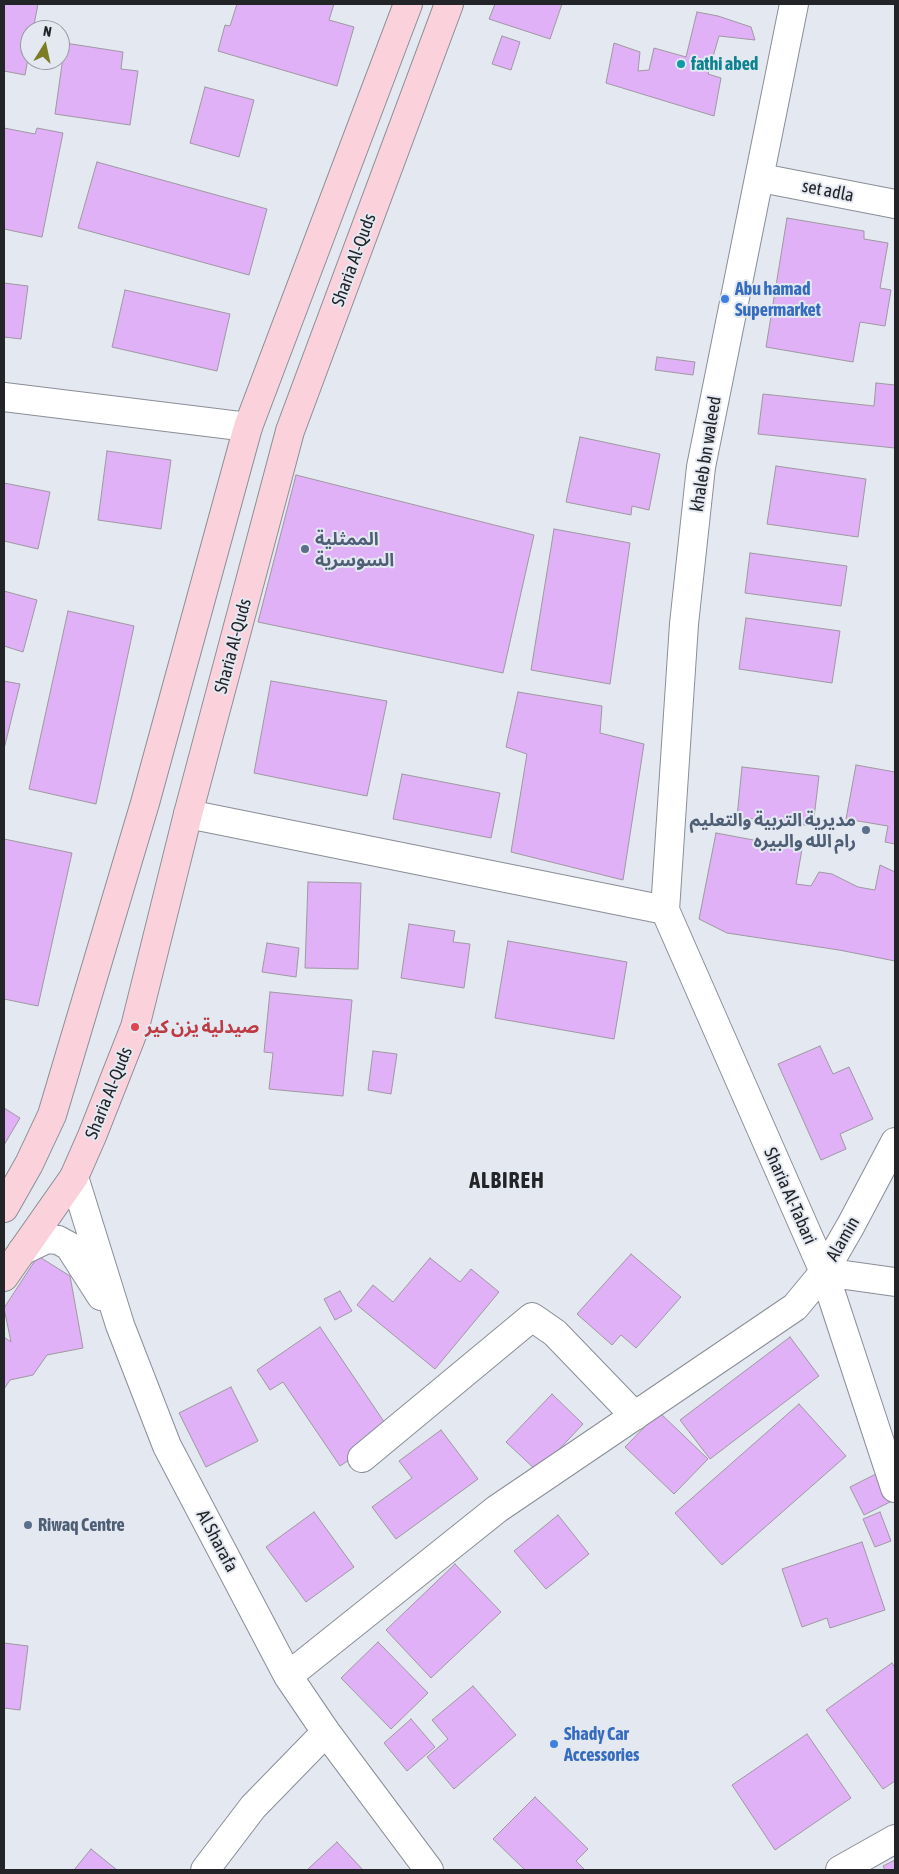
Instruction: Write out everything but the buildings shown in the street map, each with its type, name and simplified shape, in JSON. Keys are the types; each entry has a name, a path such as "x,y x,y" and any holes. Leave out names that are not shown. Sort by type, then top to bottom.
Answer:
{"main road":[{"path":"4,1208 29,1164 55,1107 145,803 248,427 408,4"},
{"name":"Sharia Al-Quds","path":"4,1277 74,1177 135,1027 188,814 290,431 449,4"},
{"path":"248,427 290,431"}],"street":[{"name":"khaleb bn waleed","path":"665,910 684,624 701,467 794,4"},
{"name":"set adla","path":"760,178 895,204"},
{"path":"4,397 248,427"},
{"path":"188,814 665,910"},
{"name":"Sharia Al-Tabari","path":"665,910 824,1272 895,1488"},
{"name":"Alamin","path":"895,1142 824,1272 895,1282"},
{"name":"Al Sharafa","path":"74,1177 120,1325 167,1446 288,1676 326,1732 429,1870"},
{"path":"22,1251 47,1239 58,1240 69,1246 120,1325"},
{"path":"288,1676 496,1509 795,1307 824,1272"},
{"path":"362,1458 532,1317 555,1333 635,1416"},
{"path":"205,1870 253,1807 326,1732"},
{"path":"840,1870 895,1839"}],"place":[{"name":"fathi abed","path":"681,64"},
{"name":"Abu hamad Supermarket","path":"725,299"},
{"name":"الممثلية السوسرية","path":"305,549"},
{"name":"مديرية التربية والتعليم رام الله والبيره","path":"866,830"},
{"name":"صيدلية يزن كير","path":"135,1027"},
{"name":"Riwaq Centre","path":"28,1525"},
{"name":"Shady Car Accessories","path":"554,1744"}],"district":[{"name":"ALBIREH","path":"507,1181"}]}
